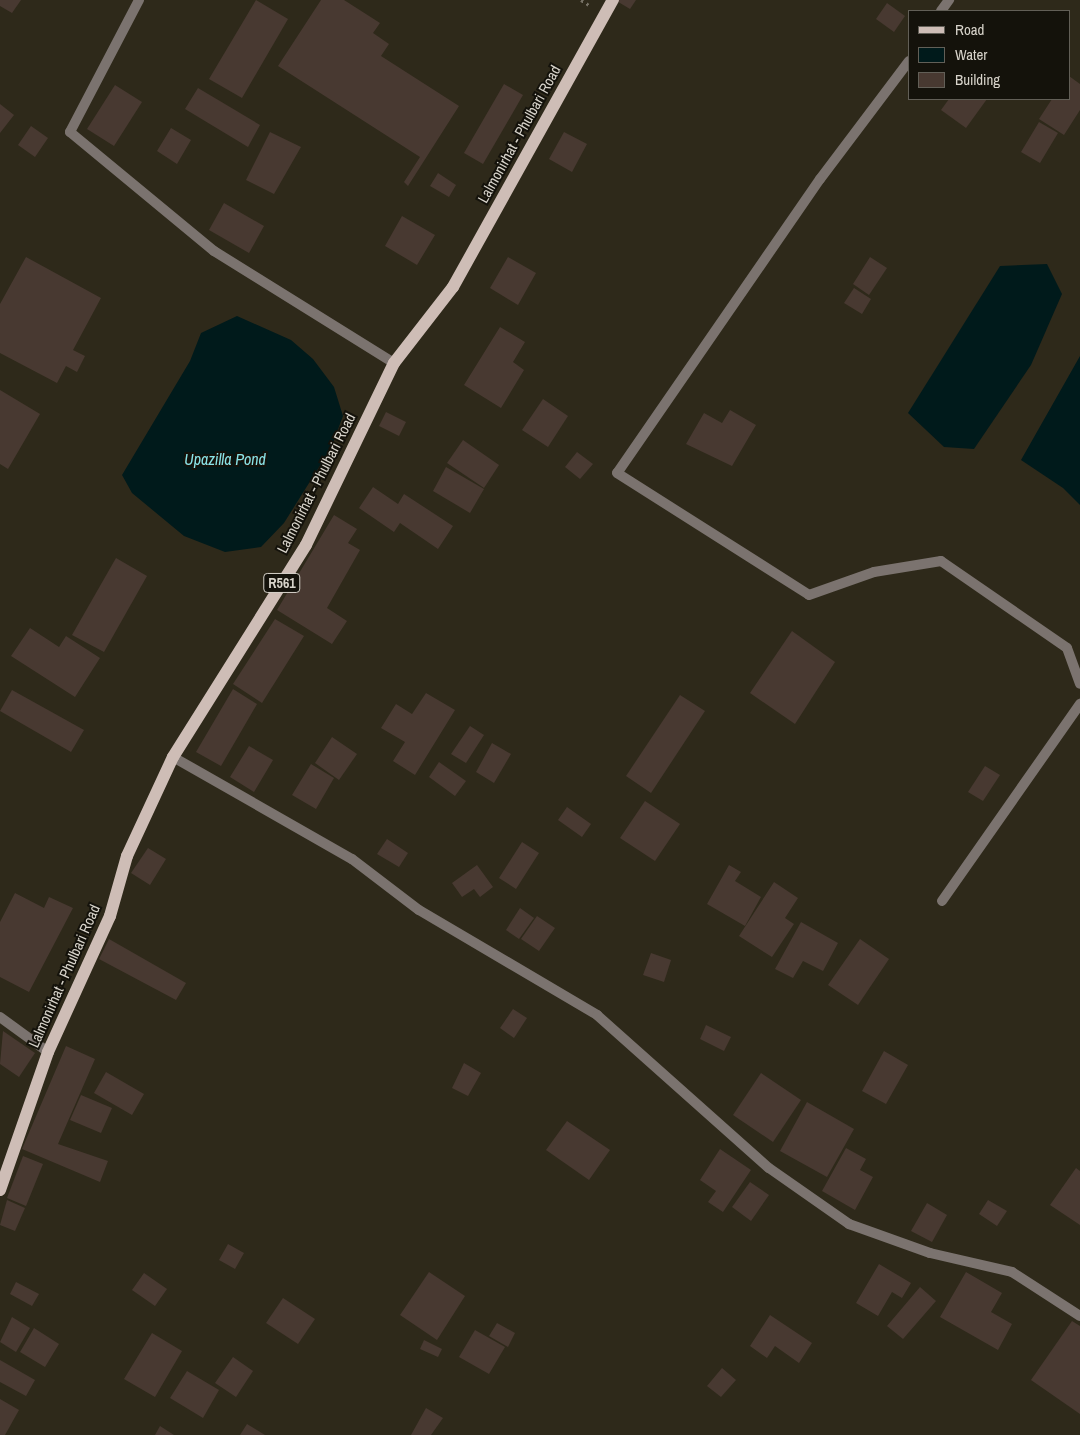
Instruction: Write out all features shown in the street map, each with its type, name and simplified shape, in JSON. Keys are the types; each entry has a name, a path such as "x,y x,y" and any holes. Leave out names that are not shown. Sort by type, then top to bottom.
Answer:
{"main road":[{"name":"Lalmonirhat - Phulbari Road","path":"0,1190 48,1052 110,916 126,856 174,757 306,545 394,363 452,287 613,0"}],"street":[{"path":"139,0 70,132 214,251 394,363"},
{"path":"908,61 820,179 618,473 809,595 874,572 941,561 1067,648 1080,684"},
{"path":"942,901 1080,704"},
{"path":"174,757 352,859 418,910 597,1015 769,1168 849,1224 930,1253 1012,1272 1080,1316"},
{"path":"0,1017 48,1052"}],"water":[{"path":"1047,264 1062,294 1031,365 974,449 944,447 908,413 1000,266"},
{"name":"Upazilla Pond","path":"237,316 291,340 313,359 334,387 343,416 331,448 284,523 261,547 225,552 184,536 132,493 122,475 190,361 201,333"},
{"path":"1080,356 1080,505 1063,488 1021,460"}],"building":[{"path":"0,0 21,0 12,13 0,6"},
{"path":"256,0 288,19 242,98 209,79"},
{"path":"321,0 344,0 380,23 373,33 389,44 381,56 459,106 408,186 404,182 420,157 278,66"},
{"path":"615,0 636,0 630,9"},
{"path":"887,3 905,16 894,32 876,19"},
{"path":"1070,77 1080,84 1080,110 1064,135 1039,119 1051,100 1070,100"},
{"path":"504,84 523,95 483,164 464,153"},
{"path":"115,85 142,102 114,146 87,129"},
{"path":"198,88 260,125 248,147 185,109"},
{"path":"948,100 986,100 966,128 941,110"},
{"path":"0,104 14,115 0,133"},
{"path":"1039,122 1058,133 1040,163 1021,152"},
{"path":"31,126 48,138 35,157 18,145"},
{"path":"171,128 191,140 177,164 157,151"},
{"path":"270,132 301,147 274,194 246,180"},
{"path":"564,132 587,144 572,172 549,159"},
{"path":"438,173 456,185 449,197 430,186"},
{"path":"224,203 264,226 249,253 209,230"},
{"path":"402,216 435,235 417,265 385,246"},
{"path":"26,257 101,298 73,350 85,356 77,372 66,366 57,383 0,353 0,304"},
{"path":"508,257 536,273 518,305 490,288"},
{"path":"870,257 887,268 869,295 853,284"},
{"path":"854,288 871,299 862,314 844,303"},
{"path":"500,327 525,342 513,362 524,370 501,408 464,385"},
{"path":"0,390 40,414 8,469 0,464"},
{"path":"543,399 568,416 548,447 522,430"},
{"path":"730,410 756,425 732,466 686,444 704,413 722,423"},
{"path":"386,412 406,422 399,436 379,426"},
{"path":"463,440 499,465 484,488 447,463"},
{"path":"577,452 593,464 580,479 565,467"},
{"path":"446,467 484,489 470,513 433,491"},
{"path":"373,487 398,504 404,494 453,526 438,549 400,523 394,532 359,508"},
{"path":"334,515 357,529 348,543 360,550 327,608 347,621 332,644 277,610"},
{"path":"116,558 147,576 104,652 72,635"},
{"path":"275,619 304,636 262,703 233,684"},
{"path":"30,628 59,647 66,636 100,658 75,697 11,656"},
{"path":"792,631 835,662 795,724 750,693"},
{"path":"233,689 257,704 221,766 196,752"},
{"path":"12,690 84,730 71,752 0,711"},
{"path":"426,693 455,710 415,775 393,761 405,742 381,728 396,704 412,714"},
{"path":"680,695 705,711 651,793 626,776"},
{"path":"470,726 484,735 466,763 451,754"},
{"path":"332,737 357,754 339,780 315,763"},
{"path":"492,743 511,754 494,783 476,772"},
{"path":"249,746 273,760 254,792 230,777"},
{"path":"439,762 466,781 455,796 429,777"},
{"path":"311,764 334,778 316,809 292,795"},
{"path":"985,766 1000,775 983,801 968,792"},
{"path":"645,801 680,824 655,861 620,838"},
{"path":"567,807 591,824 582,837 558,820"},
{"path":"387,839 408,853 399,867 377,854"},
{"path":"522,842 539,853 516,889 499,878"},
{"path":"148,848 166,859 150,885 131,873"},
{"path":"477,865 493,887 480,897 474,889 462,897 452,883"},
{"path":"729,865 741,872 735,881 761,897 745,926 707,904"},
{"path":"774,882 798,898 785,918 794,924 772,957 739,936"},
{"path":"15,893 44,908 49,897 73,908 29,992 0,977 0,922"},
{"path":"520,908 534,918 519,939 506,930"},
{"path":"537,916 555,928 539,951 521,939"},
{"path":"801,922 838,943 823,971 803,961 793,978 775,969"},
{"path":"109,939 186,983 176,1000 99,959"},
{"path":"860,939 889,959 858,1005 828,985"},
{"path":"651,953 671,960 664,982 643,975"},
{"path":"513,1009 527,1018 514,1038 500,1028"},
{"path":"706,1025 731,1037 724,1051 700,1039"},
{"path":"3,1031 35,1053 19,1077 0,1064"},
{"path":"66,1046 95,1059 58,1144 108,1161 100,1182 22,1149"},
{"path":"884,1051 908,1065 886,1104 862,1091"},
{"path":"464,1063 481,1073 468,1096 452,1088"},
{"path":"106,1072 144,1094 132,1115 94,1093"},
{"path":"761,1073 801,1100 773,1142 733,1115"},
{"path":"81,1095 112,1108 101,1133 70,1120"},
{"path":"807,1102 854,1129 827,1177 780,1151"},
{"path":"567,1121 610,1150 589,1180 546,1150"},
{"path":"846,1148 866,1159 860,1170 873,1177 855,1210 822,1191"},
{"path":"720,1149 751,1170 723,1212 708,1202 716,1191 700,1180"},
{"path":"23,1156 43,1164 26,1206 7,1198"},
{"path":"1076,1168 1080,1171 1080,1225 1050,1205"},
{"path":"750,1182 769,1195 751,1221 732,1207"},
{"path":"7,1200 25,1208 15,1231 0,1225"},
{"path":"988,1200 1007,1211 997,1226 979,1214"},
{"path":"927,1203 947,1215 932,1242 911,1231"},
{"path":"228,1244 244,1253 235,1269 219,1260"},
{"path":"879,1264 911,1283 902,1298 892,1292 878,1316 856,1303"},
{"path":"429,1272 465,1296 437,1340 400,1315"},
{"path":"966,1272 1002,1293 991,1312 1012,1324 998,1350 940,1317"},
{"path":"144,1273 167,1289 155,1306 132,1290"},
{"path":"16,1282 39,1294 32,1306 10,1294"},
{"path":"920,1287 936,1301 903,1339 887,1326"},
{"path":"283,1298 315,1319 298,1344 266,1323"},
{"path":"770,1315 812,1343 799,1363 775,1346 767,1358 750,1346"},
{"path":"12,1317 30,1328 16,1352 0,1342"},
{"path":"1072,1321 1080,1326 1080,1414 1031,1380"},
{"path":"497,1323 515,1333 508,1347 489,1336"},
{"path":"34,1328 59,1344 45,1367 20,1352"},
{"path":"475,1330 505,1347 489,1374 459,1357"},
{"path":"152,1333 182,1351 155,1397 124,1379"},
{"path":"424,1340 442,1349 438,1357 420,1349"},
{"path":"233,1357 253,1371 236,1397 215,1383"},
{"path":"0,1360 35,1380 26,1396 0,1382"},
{"path":"722,1368 736,1380 721,1397 707,1386"},
{"path":"187,1371 219,1390 203,1418 170,1398"},
{"path":"0,1399 19,1410 5,1435 0,1435"},
{"path":"426,1408 443,1418 431,1435 411,1435"},
{"path":"247,1424 265,1435 240,1435"},
{"path":"160,1426 174,1435 155,1435"}]}
